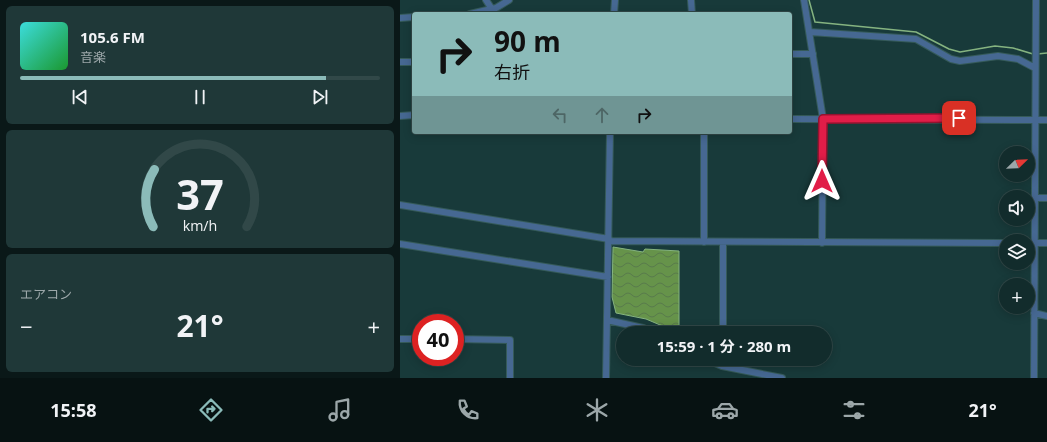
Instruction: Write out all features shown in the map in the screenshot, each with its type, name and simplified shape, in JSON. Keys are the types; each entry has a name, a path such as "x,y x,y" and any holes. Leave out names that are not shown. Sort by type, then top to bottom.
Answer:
{"street":[{"path":"486,0 493,12 509,0"},
{"path":"614,12 615,0"},
{"path":"691,0 692,12"},
{"path":"804,0 823,119 822,243"},
{"path":"1035,190 1036,0"},
{"path":"400,18 412,17"},
{"path":"810,32 916,39 951,59 960,61 998,56 1018,59 1035,68"},
{"path":"792,54 813,54"},
{"path":"400,62 412,62"},
{"path":"400,116 412,116"},
{"path":"792,118 1047,120"},
{"path":"606,378 610,134"},
{"path":"704,134 704,242"},
{"path":"1035,198 1047,198"},
{"path":"400,205 608,240 822,243 999,243"},
{"path":"722,326 723,242"},
{"path":"1035,243 1047,243"},
{"path":"400,244 608,277"},
{"path":"1035,313 1047,316"},
{"path":"1034,314 1034,378"},
{"path":"607,320 634,326"},
{"path":"400,339 412,339"},
{"path":"464,339 510,340 510,378"},
{"path":"737,366 782,378"}],"water":[{"path":"613,247 643,252 645,249 679,251 679,326 662,326 646,319 616,313 612,297"}],"waterway":[{"path":"809,0 815,22 916,32 949,49 960,52 995,46 1013,48 1033,54"},
{"path":"1037,54 1047,53"}],"route":[{"path":"822,181 823,119 959,118"}]}
